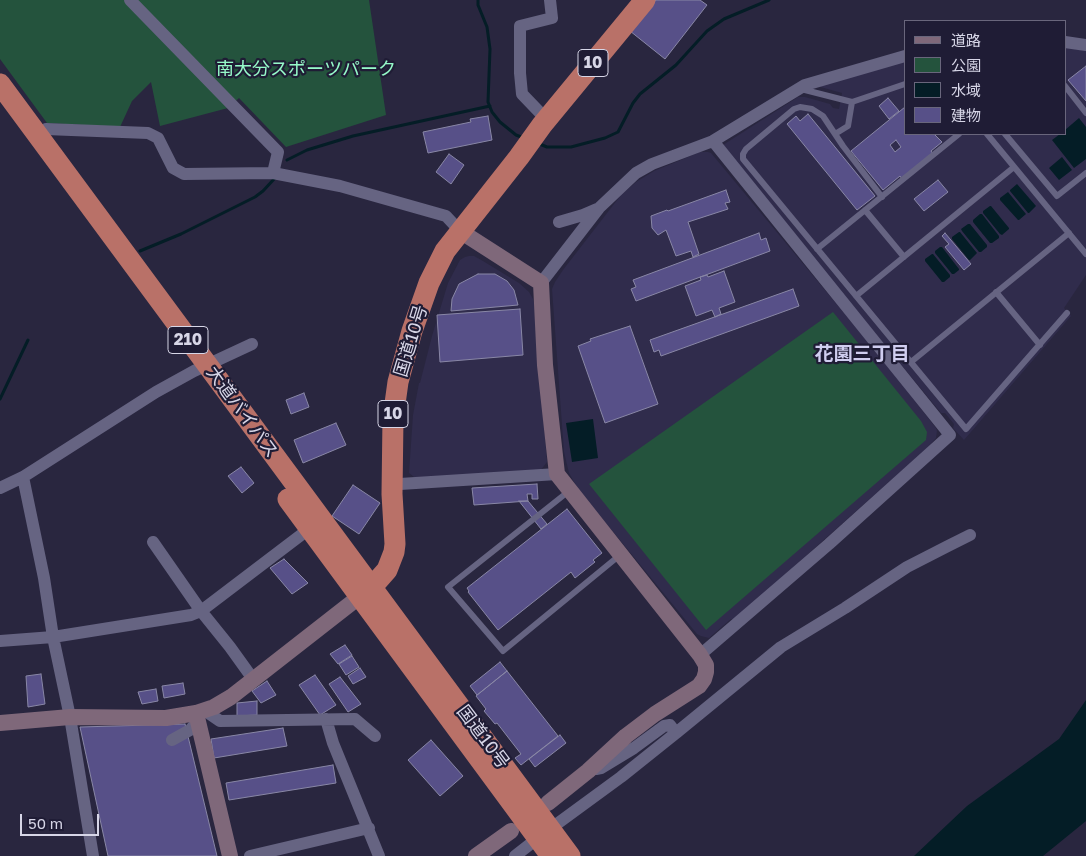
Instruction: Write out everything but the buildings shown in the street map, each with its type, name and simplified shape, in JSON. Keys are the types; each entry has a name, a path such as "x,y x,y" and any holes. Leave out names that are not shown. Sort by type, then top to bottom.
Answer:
{"highway":[{"name":"国道10号","path":"369,593 387,570 394,552 392,494 393,418 398,382 412,331 429,283 445,251 460,231 544,122 645,0"},
{"name":"大道バイパス","path":"0,84 38,135 309,528 369,593"},
{"name":"大道バイパス","path":"0,108 200,368 369,593"},
{"name":"国道10号","path":"369,593 395,572 400,558 400,484 403,419 410,384 435,292 452,255 460,231"},
{"name":"国道10号","path":"369,593 548,841 570,856"}],"street":[{"path":"130,0 278,152 274,173"},
{"path":"544,122 522,94 520,26 552,18 550,0"},
{"path":"1066,42 1086,45"},
{"path":"548,803 588,771 626,736 655,714 699,686 704,679 706,665 557,474 545,365 541,283 599,208 636,173 652,164 713,141 805,85 904,56"},
{"path":"38,135 46,129 148,133 158,138 173,168 184,174 274,173 340,186 446,216 460,231 541,283"},
{"path":"700,655 829,544 950,435 713,141"},
{"path":"559,222 599,208"},
{"path":"0,488 23,476 156,392 200,368 252,344"},
{"path":"400,484 557,474"},
{"path":"23,476 70,717 93,856"},
{"path":"0,641 53,637 191,615 202,611 309,528"},
{"path":"515,856 548,841 622,777 781,647 907,568 970,535"},
{"path":"153,542 253,679"},
{"path":"172,740 190,730 200,715 222,702 369,593"},
{"path":"200,715 230,856"},
{"path":"0,723 70,717 166,718 200,715 220,721 355,720 375,736"},
{"path":"326,720 333,743 379,856"},
{"path":"588,771 601,768 634,748 664,726 670,725 676,733"},
{"path":"250,856 369,828"},
{"path":"476,856 511,830"}],"lane":[{"path":"799,89 852,102 904,84"},
{"path":"1066,87 1086,113"},
{"path":"835,134 848,126 852,102"},
{"path":"882,197 823,116 812,110 796,108 746,149 743,154 743,159 966,430 1067,313"},
{"path":"818,249 958,135"},
{"path":"988,135 1086,254"},
{"path":"1006,135 1057,196 1086,173"},
{"path":"856,296 1014,167"},
{"path":"865,210 904,256"},
{"path":"910,362 1069,233"},
{"path":"996,292 1040,345"},
{"path":"570,490 448,587 502,651 621,554"}],"shaded area":[{"path":"1066,47 1086,51 1086,275 1064,308 1071,316 964,440 953,428 954,424 945,413 941,413 759,192 723,145 798,97 830,104 833,108 839,109 842,93 817,86 904,60 904,135 1066,135"},
{"path":"700,152 711,153 884,361 937,431 936,438 927,448 734,620 731,619 709,638 697,634 578,489 569,473 564,452 552,289 563,270 621,195 636,182 654,171"},
{"path":"474,256 519,283 529,292 533,299 547,462 540,471 418,480 409,473 413,415 419,383 448,283 460,260"}],"green space":[{"name":"南大分スポーツパーク","path":"0,0 369,0 386,115 286,147 239,98 228,108 160,126 151,82 132,101 120,127 47,123 0,59"},
{"path":"833,312 921,421 927,432 926,440 706,630 589,484"}],"water":[{"path":"1079,118 1086,127 1086,159 1074,168 1052,140 1059,135 1066,135 1066,129"},
{"path":"1062,157 1072,170 1059,180 1049,168"},
{"path":"1017,184 1036,206 1029,213 1010,191"},
{"path":"1008,192 1026,214 1019,220 1000,200"},
{"path":"990,206 1009,228 1002,235 983,213"},
{"path":"982,214 999,236 992,243 973,222"},
{"path":"968,224 987,245 981,252 979,252 961,229"},
{"path":"959,232 977,253 970,260 952,239"},
{"path":"942,247 959,269 954,274 935,253"},
{"path":"932,254 950,275 944,282 925,261"},
{"path":"593,419 598,458 572,462 566,423"},
{"path":"1086,700 1086,821 1043,856 914,856 967,806 1059,739"}],"waterway":[{"path":"478,0 478,5 487,27 490,49 488,102 492,112 500,122 516,135 524,138"},
{"path":"537,143 547,147 571,147 605,138 618,132 633,103 640,94 676,65 707,31 724,19 769,0"},
{"path":"287,160 307,150 353,136 490,106"},
{"path":"140,251 181,234 255,197 275,178"},
{"path":"0,399 28,340"}],"district":[{"name":"花園三丁目","path":"862,354"}]}
